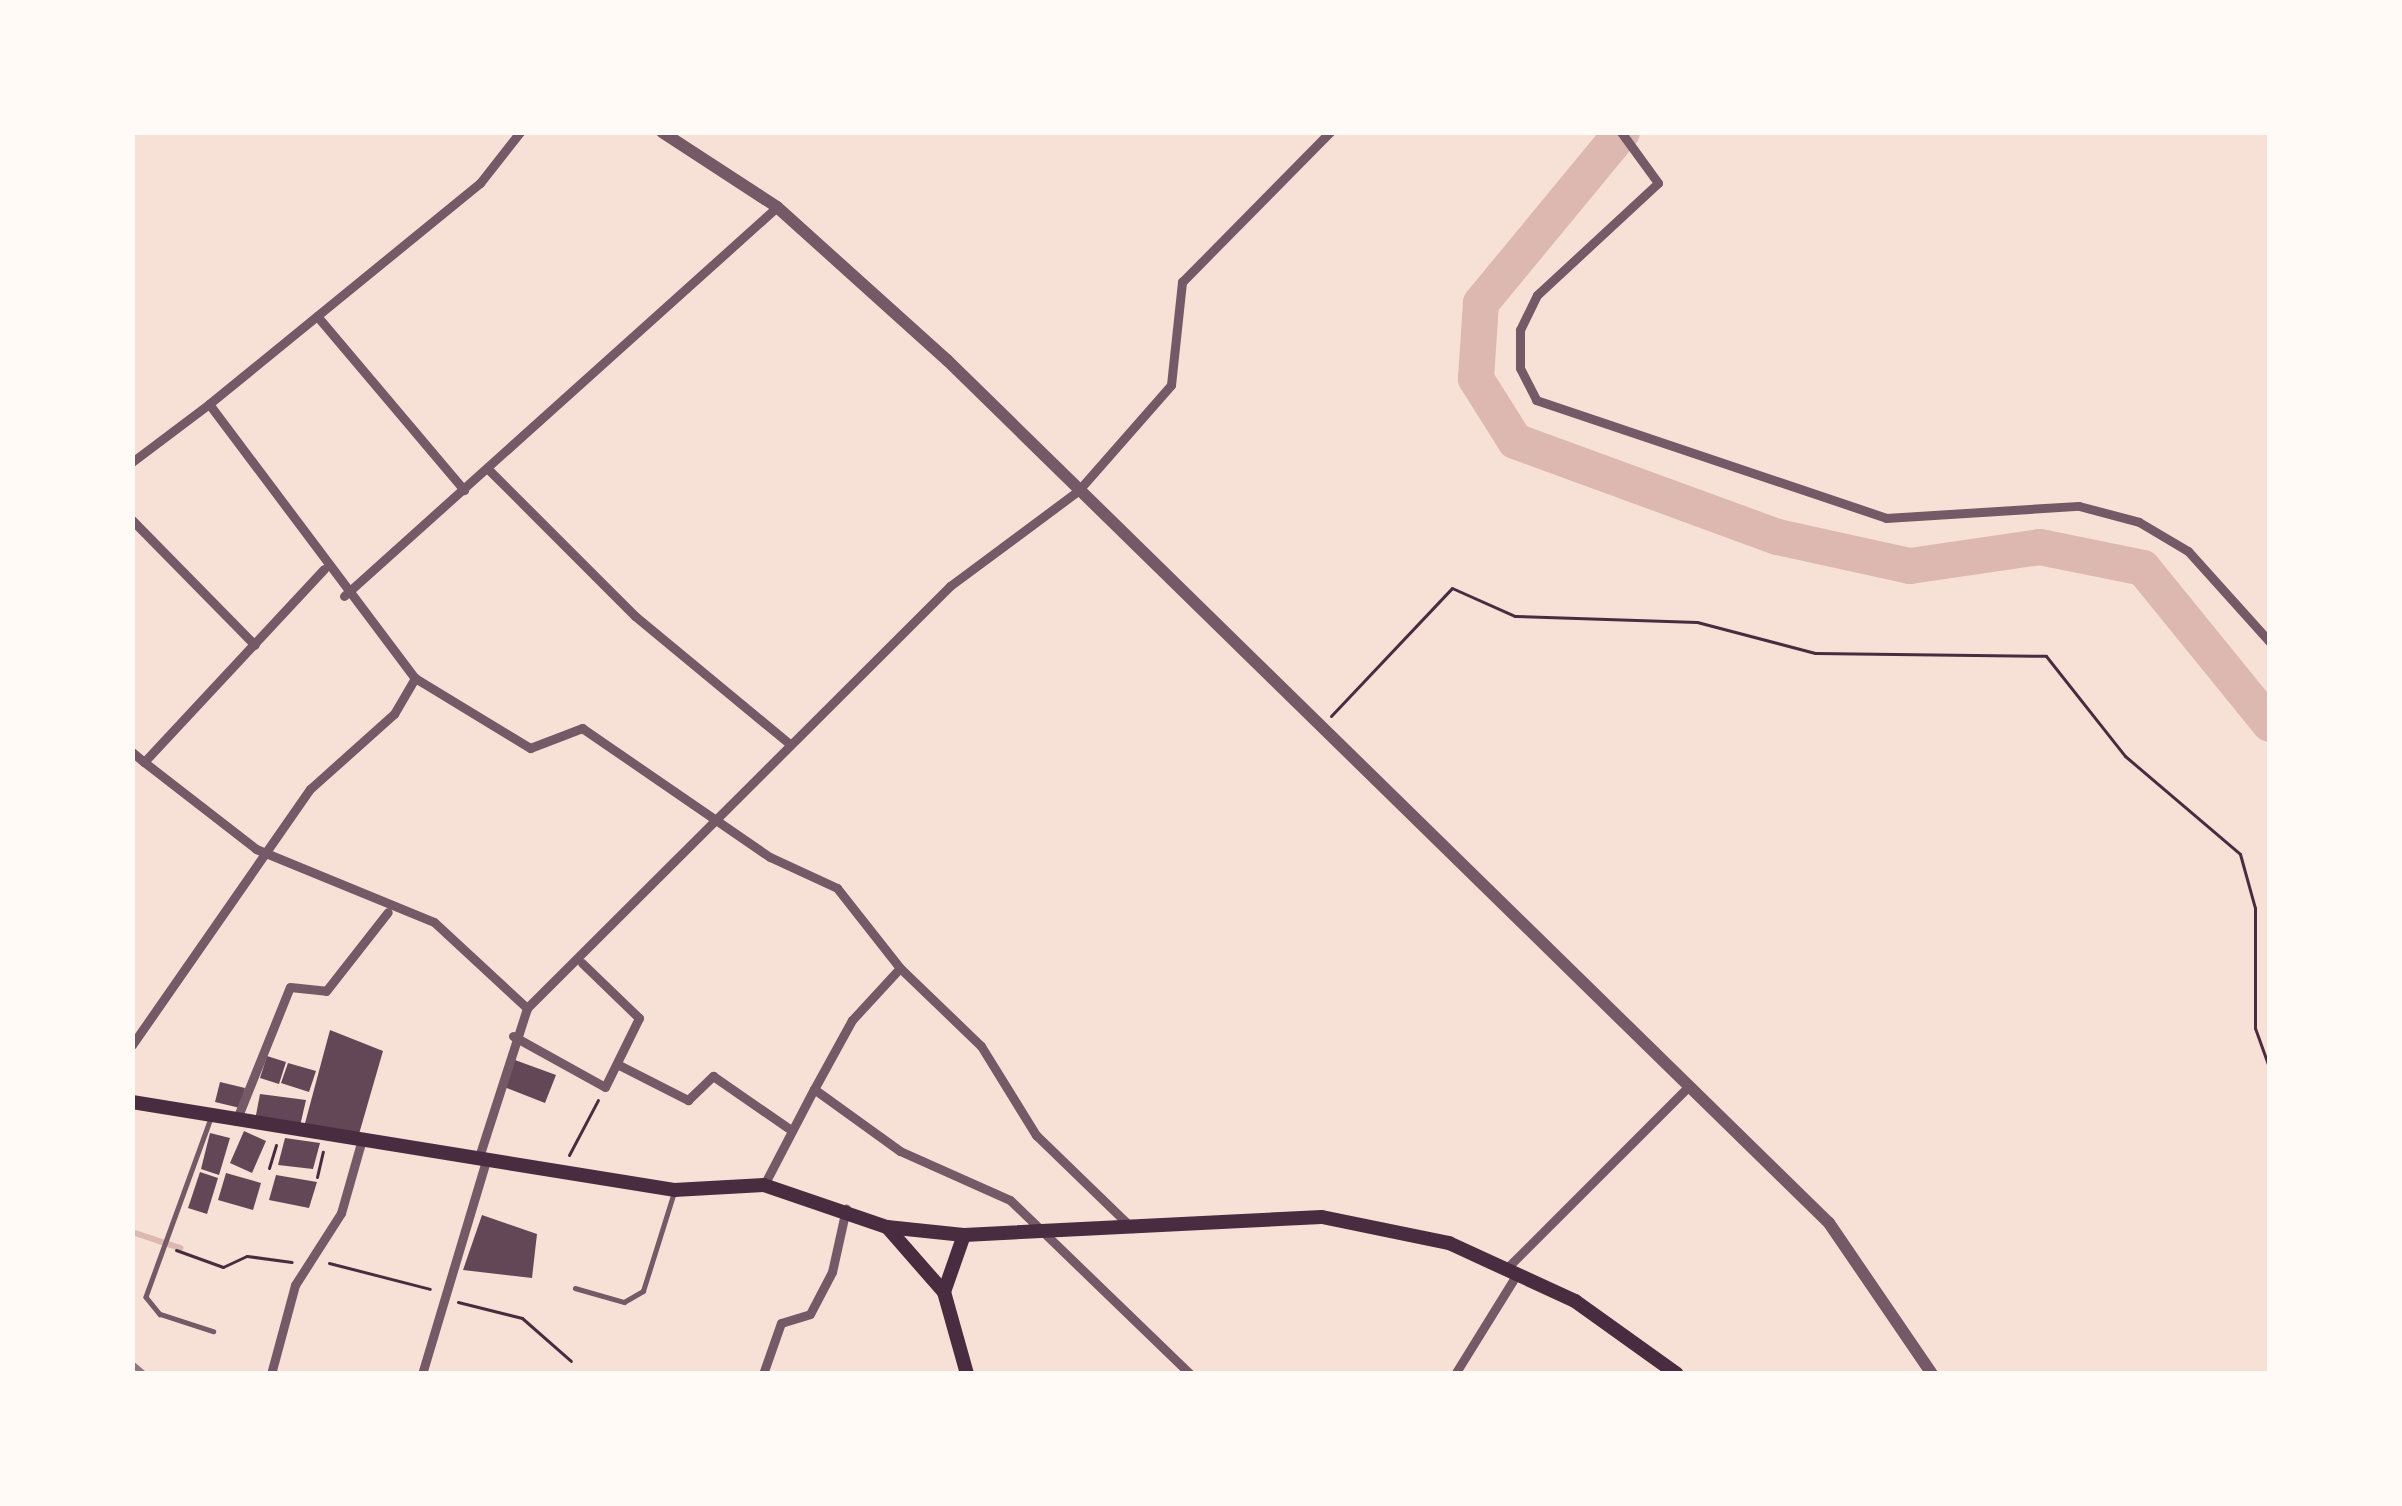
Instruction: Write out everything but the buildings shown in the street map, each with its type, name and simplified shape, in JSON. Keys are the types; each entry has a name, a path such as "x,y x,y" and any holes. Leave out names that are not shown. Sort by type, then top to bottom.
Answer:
{"main road":[{"path":"132,1102 233,1125 674,1190 764,1185 846,1209 887,1227 964,1235 1044,1238 1322,1217 1449,1243 1636,1338 1677,1374"},
{"path":"887,1227 944,1292 967,1374"},
{"path":"944,1292 964,1235"}],"street":[{"path":"132,462 480,183 520,132"},
{"path":"662,132 777,207 1078,491 1829,1223 1932,1374"},
{"path":"422,1374 513,1036 527,1008 582,963 711,816 950,586 1078,491 1171,385 1182,282 1330,132"},
{"path":"1621,132 1658,182 1537,295 1520,349 1536,400 1886,518 2079,506 2139,522 2188,551 2270,642"},
{"path":"344,596 490,471 777,207"},
{"path":"317,316 464,490"},
{"path":"209,404 294,507 324,569 344,596 416,678 530,748 582,728 711,816 837,889 900,968 981,1046 1036,1135 1137,1233"},
{"path":"490,471 635,616 790,744"},
{"path":"132,520 255,645"},
{"path":"145,762 324,569"},
{"path":"132,1046 269,848 416,678"},
{"path":"132,752 206,817 388,912 434,922 527,1008"},
{"path":"233,1125 290,987 326,992 388,912"},
{"path":"513,1036 605,1087 638,1018 582,963"},
{"path":"764,1185 788,1128 852,1020 900,968"},
{"path":"617,1064 688,1100 713,1076 788,1128"},
{"path":"1455,1374 1512,1272 1688,1087"},
{"path":"814,1089 900,1151 985,1181 1190,1374"},
{"path":"271,1374 308,1261 341,1213 362,1143"},
{"path":"763,1374 781,1323 810,1314 832,1272 846,1209"}],"lane":[{"path":"210,1120 147,1303 213,1331"},
{"path":"575,1288 623,1302 643,1291 674,1190"}],"path":[{"path":"1321,728 1452,588 1514,616 1697,622 1815,653 2046,656 2125,756 2240,854 2255,908 2255,1028 2270,1070"},
{"path":"559,1172 605,1087"},
{"path":"269,1168 280,1132"},
{"path":"317,1178 326,1138"},
{"path":"168,1247 224,1267 247,1256 308,1261 522,1318 571,1361"}],"waterway":[{"path":"1622,132 1481,303 1476,379 1515,441 1778,537 1910,566 2040,547 2143,568 2270,724"},
{"path":"132,1232 180,1248"}],"railway":[{"path":"132,1364 144,1374"}]}
